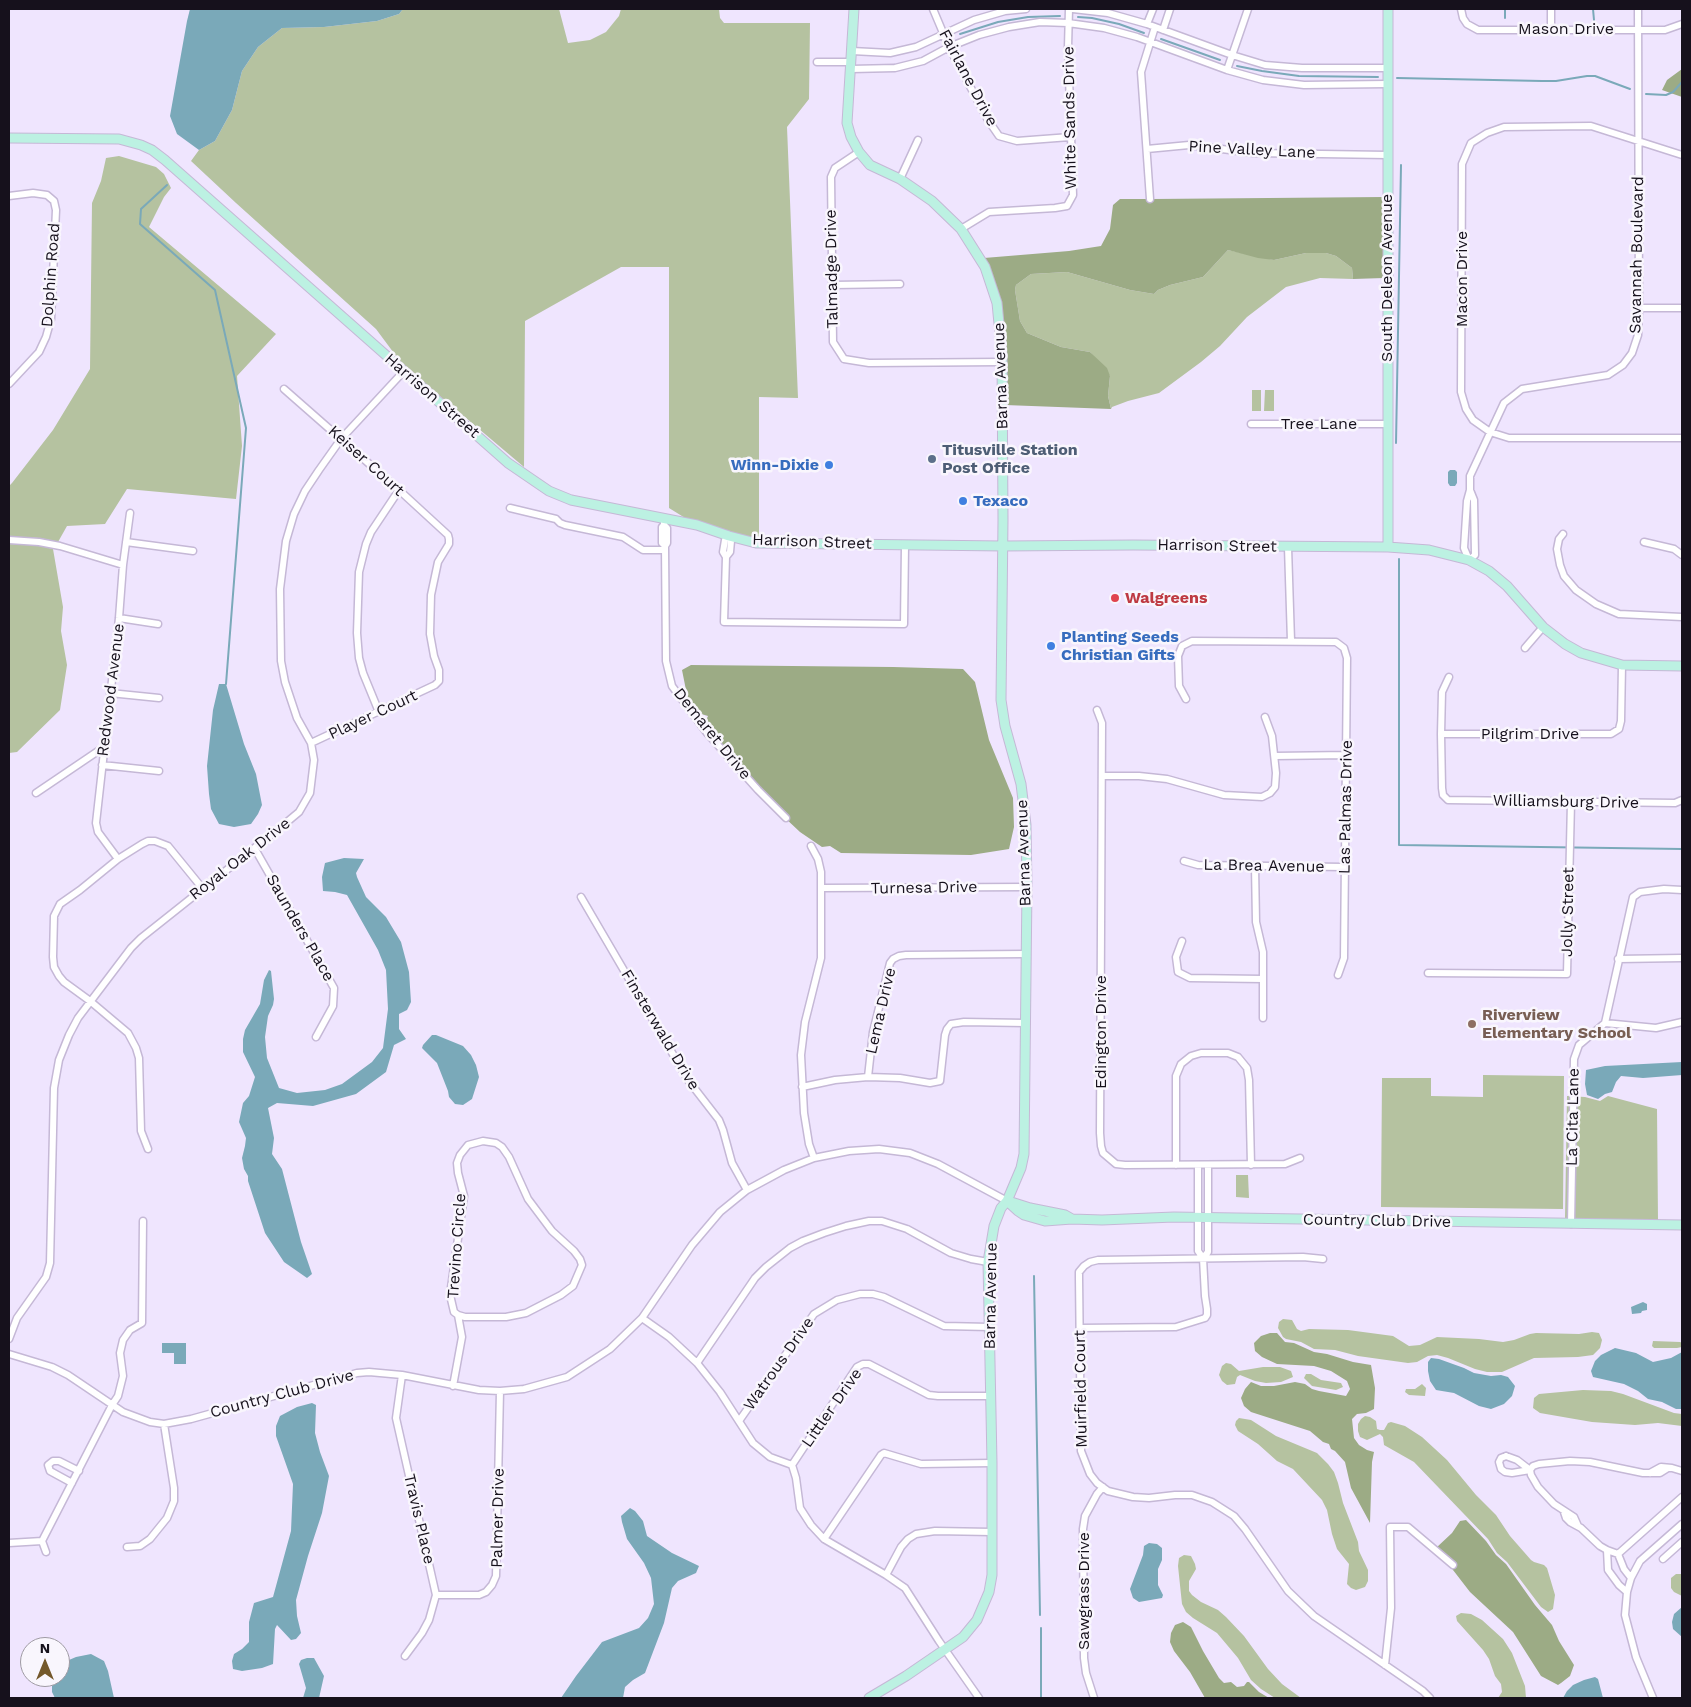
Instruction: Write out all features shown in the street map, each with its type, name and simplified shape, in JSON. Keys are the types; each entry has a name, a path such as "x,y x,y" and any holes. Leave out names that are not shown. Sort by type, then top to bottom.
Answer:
{"street":[{"name":"Barna Avenue","path":"854,9 847,123 851,137 859,152 870,165 900,179 932,201 961,229 984,267 997,303 1000,320 1002,362 1001,700 1004,726 1021,784 1026,825 1027,887 1024,1154 1021,1168 994,1226 988,1262 992,1575 983,1607 977,1620 963,1637 872,1697"},
{"name":"Fairlane Drive","path":"933,9 949,47 988,120 999,136 1017,141 1070,136"},
{"path":"852,51 890,53 916,47 974,20 1005,10 1026,9"},
{"name":"White Sands Drive","path":"961,229 989,212 1067,206 1073,195 1070,136 1069,9"},
{"path":"1072,9 1108,13 1147,24 1232,55 1266,65 1302,68 1388,68"},
{"path":"1147,24 1153,9"},
{"path":"1163,30 1170,9"},
{"path":"1227,70 1248,9"},
{"name":"South Deleon Avenue","path":"1388,9 1388,547"},
{"name":"Mason Drive","path":"1461,9 1464,21 1474,29 1486,30 1551,28 1668,29 1682,24"},
{"path":"1551,9 1551,28"},
{"name":"Savannah Boulevard","path":"1469,560 1464,548 1470,476 1504,403 1522,389 1608,374 1623,365 1632,353 1638,335 1638,9"},
{"path":"817,62 895,68 923,61 949,47 979,35 1009,27 1040,22 1068,23 1104,28 1150,41 1227,70 1263,80 1304,85 1387,84"},
{"path":"1150,199 1141,72 1155,27"},
{"name":"Macon Drive","path":"1682,155 1591,126 1504,127 1487,133 1471,143 1462,164 1461,392 1466,409 1474,420 1490,432 1509,438 1682,438"},
{"name":"Harrison Street","path":"9,138 119,139 152,150 508,463 549,491 571,500 664,522 697,525 756,543 1388,547 1429,550 1469,560 1489,571 1507,586 1543,627 1565,644 1581,653 1622,665 1682,666"},
{"path":"900,179 918,140"},
{"name":"Pine Valley Lane","path":"1147,149 1189,145 1254,153 1388,155"},
{"name":"Talmadge Drive","path":"859,152 835,168 831,176 833,342 844,359 869,363 1002,362"},
{"name":"Dolphin Road","path":"9,196 33,193 47,195 54,201 56,210 51,319 39,352 9,384"},
{"path":"833,285 900,284"},
{"path":"1639,308 1682,308"},
{"name":"Royal Oak Drive","path":"9,1339 18,1318 46,1277 50,1263 54,1088 56,1071 63,1046 78,1018 136,943 287,822 305,804 310,793 313,782 314,760 311,743 297,718 283,672 280,638 282,570 286,541 294,514 305,491 341,439 404,371"},
{"name":"Keiser Court","path":"284,389 448,534 449,544 438,562 431,595 430,634 439,670 439,680 435,686"},
{"name":"Tree Lane","path":"1251,424 1387,424"},
{"path":"379,712 359,658 359,572 362,556 371,532 399,490"},
{"path":"1469,560 1475,555 1474,500 1470,490"},
{"path":"510,508 556,518 565,526 623,537 643,550 665,548"},
{"name":"Redwood Avenue","path":"118,859 98,832 96,823 119,618 122,565 130,513"},
{"name":"Demaret Drive","path":"664,522 662,527 662,543 665,548 666,661 672,686 707,733 786,818"},
{"path":"1563,534 1559,539 1558,549 1560,565 1564,576 1576,590 1596,604 1619,614 1682,617"},
{"path":"729,536 725,540 724,552 726,557 724,622 904,624 906,545"},
{"path":"9,540 39,542 60,546 122,565"},
{"path":"126,542 193,551"},
{"path":"1644,542 1682,554"},
{"path":"1186,699 1179,686 1178,656 1182,646 1192,641 1291,641 1288,547"},
{"path":"119,618 158,624"},
{"path":"1525,648 1543,627"},
{"name":"Las Palmas Drive","path":"1291,641 1336,642 1344,648 1347,658 1344,958 1338,976"},
{"name":"Pilgrim Drive","path":"1441,734 1611,734 1619,729 1621,721 1622,665"},
{"path":"1441,734 1442,692 1449,677"},
{"name":"Player Court","path":"311,743 435,686"},
{"path":"110,693 159,698"},
{"name":"Edington Drive","path":"1097,710 1102,723 1103,776 1101,1146 1103,1153 1116,1164 1125,1165 1285,1164 1300,1158"},
{"path":"1103,776 1139,776 1167,779 1224,795 1262,797 1275,787 1275,756 1272,736 1265,717"},
{"name":"Williamsburg Drive","path":"1441,734 1442,788 1443,795 1448,800 1675,803 1682,800"},
{"path":"36,793 104,748"},
{"path":"1275,756 1347,756"},
{"path":"102,765 159,771"},
{"name":"Jolly Street","path":"1428,973 1567,974 1571,802"},
{"path":"148,1149 141,1131 139,1058 136,1048 128,1033 59,976 54,967 53,957 54,916 60,904 118,859 148,841 155,841 168,846 203,888"},
{"path":"811,846 818,859 821,888 821,958 805,1022 801,1055 804,1113 809,1144 814,1158"},
{"name":"Saunders Place","path":"255,849 334,988 333,1006 316,1037"},
{"name":"La Brea Avenue","path":"1184,861 1198,865 1344,867"},
{"path":"1255,866 1256,922 1263,952 1263,1018"},
{"name":"Turnesa Drive","path":"821,888 1027,887"},
{"path":"1682,890 1664,889 1640,892 1633,897 1605,1022 1656,1028 1682,1022"},
{"name":"Finsterwald Drive","path":"581,897 688,1080 719,1120 732,1163 747,1190"},
{"path":"1182,941 1176,958 1178,972 1190,978 1263,979"},
{"name":"Lema Drive","path":"868,1077 873,1032 890,963 893,959 906,955 1026,954"},
{"path":"1618,959 1682,958"},
{"path":"802,1087 835,1080 868,1077 900,1078 930,1083 940,1081 945,1035 951,1024 957,1022 1026,1023"},
{"name":"La Cita Lane","path":"1571,1224 1574,1137 1572,1081 1574,1059 1579,1045 1605,1022"},
{"path":"1176,1165 1176,1076 1181,1064 1191,1056 1201,1053 1228,1053 1238,1057 1247,1068 1249,1080 1250,1165"},
{"name":"Trevino Circle","path":"453,1386 462,1337 458,1315 454,1312 450,1295 464,1196 457,1163 460,1155 468,1145 475,1142 490,1142 502,1147 509,1157 528,1199 552,1231 574,1251 582,1265 573,1286 549,1303 526,1313 506,1317 465,1317 458,1315"},
{"name":"Country Club Drive","path":"9,1354 52,1367 68,1375 112,1405 136,1418 164,1424 191,1420 357,1373 369,1372 402,1375 479,1390 524,1389 567,1377 610,1349 642,1318 692,1245 720,1212 747,1190 784,1170 814,1158 850,1150 878,1148 910,1153 938,1164 1007,1201 1024,1215 1045,1220 1201,1219 1682,1226"},
{"path":"1198,1165 1201,1219 1208,1252 1203,1258"},
{"path":"1080,1328 1176,1327 1202,1320 1207,1315 1203,1258 1198,1251 1201,1219 1208,1186 1208,1165"},
{"path":"1198,1185 1208,1186"},
{"path":"46,1552 42,1541 118,1396 123,1382 120,1346 126,1334 142,1323 143,1221"},
{"path":"697,1363 755,1278 790,1248 824,1233 869,1221 882,1221 907,1229 951,1253 972,1260 988,1262"},
{"name":"Muirfield Court","path":"1323,1259 1303,1257 1203,1258 1090,1262 1084,1266 1080,1272 1081,1451 1090,1474 1097,1483 1117,1494 1133,1498 1192,1495 1217,1504 1234,1516 1288,1591 1314,1616 1424,1691 1430,1698"},
{"name":"Watrous Drive","path":"739,1421 814,1314 837,1300 860,1294 873,1294 884,1297 944,1326 990,1328"},
{"path":"642,1318 669,1338 697,1363 753,1443 770,1458 792,1465 796,1478 800,1508 811,1525 824,1539 905,1588 979,1698"},
{"name":"Littler Drive","path":"792,1465 857,1367 863,1364 869,1364 929,1395 991,1396"},
{"name":"Travis Place","path":"402,1375 396,1418 436,1595 429,1620 419,1638 405,1656"},
{"name":"Palmer Drive","path":"436,1595 479,1595 486,1592 492,1586 496,1576 500,1391"},
{"path":"127,1547 140,1546 150,1539 167,1518 174,1501 174,1488 164,1424"},
{"path":"824,1539 884,1453 921,1464 992,1464"},
{"path":"72,1483 50,1471 48,1465 53,1461 60,1461 79,1471"},
{"path":"1636,1568 1607,1550 1578,1526 1570,1522 1564,1512 1538,1487 1530,1475 1530,1470 1533,1466 1539,1464 1580,1461 1628,1471 1660,1473 1668,1468 1682,1471"},
{"name":"Sawgrass Drive","path":"1094,1698 1086,1673 1084,1658 1082,1529 1085,1516 1096,1494 1103,1487"},
{"path":"1619,1556 1682,1498"},
{"path":"1653,1698 1636,1657 1625,1616 1627,1592 1636,1568 1647,1553 1682,1524"},
{"path":"1385,1665 1392,1608 1390,1527 1408,1527 1453,1566"},
{"path":"886,1575 901,1547 916,1534 926,1531 992,1532"},
{"path":"9,1543 42,1541"},
{"path":"1664,1559 1682,1542"},
{"path":"1607,1550 1608,1570 1627,1592"},
{"path":"1619,1556 1624,1569 1631,1578"}],"green space":[{"path":"403,9 559,9 568,43 590,40 606,32 619,16 621,9 719,9 720,18 724,23 810,23 809,99 787,127 798,398 759,397 759,539 690,521 669,508 669,267 621,267 525,321 524,467 402,364 376,329 191,161 199,150 215,141 232,110 242,71 258,47 282,28 324,27 377,21 399,14"},
{"path":"1682,69 1682,97 1662,90 1667,80"},
{"path":"119,156 156,167 164,174 171,188 164,197 149,227 276,334 237,376 242,446 236,499 127,489 105,524 67,526 58,542 40,538 9,537 9,486 53,430 90,369 92,203 101,181 106,158"},
{"path":"1384,197 1384,278 1353,279 1352,268 1336,256 1326,253 1306,253 1274,260 1228,250 1203,277 1170,285 1158,290 1154,294 1130,290 1067,272 1031,274 1016,285 1015,290 1020,321 1027,333 1061,347 1090,352 1107,368 1110,376 1108,396 1111,409 1005,405 1005,362 984,258 1069,251 1101,246 1110,229 1113,205 1120,199 1147,199 1147,202 1153,202 1153,199"},
{"path":"1228,250 1274,260 1306,253 1326,253 1336,256 1352,268 1353,279 1320,278 1286,287 1247,317 1220,346 1201,362 1159,393 1128,401 1111,409 1108,396 1110,376 1090,352 1061,347 1027,333 1020,321 1015,290 1016,285 1031,274 1067,272 1130,290 1154,294 1158,290 1170,285 1203,277"},
{"path":"1252,390 1261,390 1261,411 1252,411"},
{"path":"1265,390 1274,390 1274,411 1264,411"},
{"path":"9,544 37,545 53,549 63,607 61,631 67,665 60,710 17,752 9,753"},
{"path":"691,665 963,669 975,682 989,740 1013,798 1014,827 1009,849 971,855 841,853 830,846 822,847 800,832 784,817 702,729 708,716 698,713 688,700 682,670"},
{"path":"1483,1075 1564,1076 1563,1209 1381,1207 1382,1078 1431,1078 1431,1096 1483,1097"},
{"path":"1567,1096 1585,1097 1600,1101 1608,1096 1657,1109 1658,1221 1565,1220"},
{"path":"1236,1175 1248,1175 1249,1198 1236,1197"},
{"path":"1283,1319 1292,1320 1297,1329 1301,1331 1309,1329 1348,1330 1393,1336 1409,1346 1420,1345 1437,1337 1503,1342 1536,1333 1579,1334 1592,1332 1599,1333 1602,1340 1600,1348 1593,1355 1534,1358 1502,1372 1487,1372 1437,1355 1408,1363 1358,1356 1335,1350 1314,1349 1301,1342 1283,1337 1278,1328 1279,1322"},
{"path":"1277,1333 1285,1342 1294,1343 1314,1352 1371,1365 1375,1388 1374,1409 1366,1413 1357,1414 1352,1419 1354,1438 1359,1445 1374,1452 1370,1523 1351,1488 1345,1462 1331,1449 1329,1444 1323,1442 1310,1431 1251,1412 1244,1406 1241,1398 1251,1382 1261,1386 1274,1386 1295,1382 1305,1384 1319,1391 1346,1396 1350,1389 1347,1381 1331,1371 1314,1366 1277,1364 1262,1357 1255,1351 1254,1343 1261,1336"},
{"path":"1653,1341 1680,1342 1682,1347 1654,1348 1652,1346"},
{"path":"1226,1363 1231,1364 1239,1371 1263,1367 1280,1367 1291,1371 1293,1377 1281,1382 1266,1383 1240,1375 1237,1377 1235,1384 1227,1385 1219,1375 1222,1366"},
{"path":"1306,1374 1311,1374 1321,1380 1341,1383 1343,1387 1336,1390 1312,1386 1304,1378"},
{"path":"1422,1384 1426,1388 1425,1396 1409,1395 1405,1392 1406,1389 1415,1389"},
{"path":"1583,1390 1611,1391 1674,1413 1682,1414 1682,1426 1658,1423 1635,1425 1592,1422 1540,1413 1533,1408 1534,1398 1539,1394"},
{"path":"1365,1416 1376,1421 1377,1429 1380,1430 1384,1430 1388,1423 1391,1422 1405,1426 1422,1437 1447,1460 1476,1495 1496,1515 1510,1536 1531,1560 1547,1568 1555,1595 1553,1609 1548,1612 1541,1607 1507,1562 1497,1553 1488,1539 1414,1462 1384,1445 1383,1437 1380,1434 1367,1440 1360,1437 1358,1424"},
{"path":"1239,1418 1251,1420 1276,1436 1317,1453 1334,1472 1343,1503 1358,1542 1359,1551 1368,1570 1368,1581 1365,1587 1356,1590 1347,1584 1349,1564 1337,1549 1327,1510 1322,1500 1293,1469 1277,1461 1258,1444 1238,1431 1235,1425"},
{"path":"1466,1520 1506,1564 1535,1605 1552,1625 1559,1641 1574,1665 1570,1676 1558,1685 1541,1676 1513,1632 1470,1592 1436,1548 1452,1533 1460,1521"},
{"path":"1184,1555 1191,1556 1196,1569 1189,1581 1189,1591 1192,1595 1201,1602 1218,1610 1226,1617 1244,1636 1268,1669 1282,1684 1301,1698 1275,1698 1261,1689 1251,1680 1238,1658 1217,1633 1186,1612 1182,1604 1178,1566 1179,1558"},
{"path":"1676,1574 1682,1574 1682,1596 1671,1588 1671,1578"},
{"path":"1461,1613 1471,1614 1482,1620 1503,1639 1512,1653 1525,1686 1526,1698 1498,1698 1502,1692 1501,1684 1495,1676 1489,1659 1483,1650 1457,1621 1456,1616"},
{"path":"1183,1622 1191,1627 1203,1651 1224,1683 1231,1682 1237,1687 1244,1686 1249,1682 1259,1692 1269,1698 1205,1698 1170,1642 1171,1633 1175,1625"}],"water":[{"path":"190,9 403,9 399,14 377,21 324,27 282,28 258,47 242,71 232,110 215,141 199,150 177,134 170,116"},
{"path":"1450,470 1457,472 1457,483 1455,486 1450,486 1448,483 1448,472"},
{"path":"219,684 226,684 244,744 256,774 262,805 251,824 234,827 219,824 211,809 209,794 207,766 213,710"},
{"path":"344,858 364,859 356,873 357,877 366,897 386,917 401,942 409,972 411,1002 407,1010 399,1014 399,1029 406,1039 394,1045 386,1072 356,1094 313,1106 277,1103 268,1108 274,1138 272,1154 282,1169 301,1242 312,1274 307,1278 284,1262 265,1233 248,1176 244,1169 242,1158 246,1138 239,1122 243,1103 249,1096 255,1077 243,1052 243,1039 245,1030 260,1004 264,980 269,970 271,971 274,999 268,1016 265,1037 267,1058 279,1088 297,1093 325,1090 342,1084 372,1062 383,1048 388,1009 386,970 378,950 347,895 323,891 322,877 325,863"},
{"path":"432,1035 463,1046 471,1055 476,1065 479,1077 472,1099 463,1105 455,1104 449,1097 437,1063 422,1048"},
{"path":"1682,1062 1682,1075 1643,1078 1621,1076 1612,1092 1598,1099 1587,1095 1585,1084 1586,1070 1605,1066"},
{"path":"1643,1302 1647,1304 1647,1310 1632,1314 1631,1307"},
{"path":"162,1343 186,1343 186,1364 174,1364 174,1353 162,1353"},
{"path":"1615,1348 1636,1353 1653,1362 1671,1358 1682,1352 1682,1409 1676,1409 1662,1402 1648,1399 1624,1384 1593,1377 1591,1371 1595,1361 1601,1355"},
{"path":"1431,1358 1439,1359 1474,1373 1508,1377 1515,1386 1512,1396 1504,1404 1491,1409 1479,1406 1454,1393 1436,1390 1430,1381 1428,1371 1428,1362"},
{"path":"312,1403 316,1405 315,1433 329,1476 322,1513 296,1600 301,1633 296,1639 291,1640 277,1625 275,1629 273,1664 242,1671 233,1669 232,1661 234,1654 249,1642 249,1622 254,1603 273,1597 291,1531 293,1484 276,1436 276,1426 280,1416 297,1407"},
{"path":"630,1508 643,1521 647,1536 672,1553 699,1566 696,1573 678,1581 672,1588 664,1623 645,1673 625,1687 623,1698 561,1698 602,1642 639,1628 648,1618 654,1604 651,1578 644,1563 627,1539 622,1522 621,1516"},
{"path":"1149,1543 1157,1544 1162,1548 1162,1560 1158,1569 1158,1585 1163,1595 1162,1598 1139,1602 1133,1598 1130,1589 1143,1555 1144,1546"},
{"path":"1682,1607 1682,1637 1673,1629 1672,1622 1674,1614"},
{"path":"91,1654 104,1661 114,1698 55,1698 52,1687 70,1687 70,1660"},
{"path":"314,1658 324,1676 319,1698 303,1698 306,1688 299,1664 301,1660"},
{"path":"1595,1677 1598,1679 1603,1698 1563,1698 1573,1685"}],"waterway":[{"path":"1505,9 1505,18"},
{"path":"1593,9 1594,20"},
{"path":"960,34 998,22 1028,17 1060,16"},
{"path":"1078,17 1119,24 1144,33"},
{"path":"1161,39 1220,60"},
{"path":"1237,66 1299,76 1378,77"},
{"path":"1397,78 1556,81 1595,76 1630,89"},
{"path":"1646,94 1666,95 1673,92 1682,82"},
{"path":"1396,443 1401,165"},
{"path":"167,185 141,209 140,224 215,290 246,428 226,684"},
{"path":"1399,559 1399,845 1682,849"},
{"path":"1034,1276 1040,1615"},
{"path":"1041,1628 1041,1698"}],"place":[{"name":"Titusville Station Post Office","path":"932,459"},
{"name":"Winn-Dixie","path":"829,465"},
{"name":"Texaco","path":"963,501"},
{"name":"Walgreens","path":"1115,598"},
{"name":"Planting Seeds Christian Gifts","path":"1051,646"},
{"name":"Riverview Elementary School","path":"1472,1024"}]}
